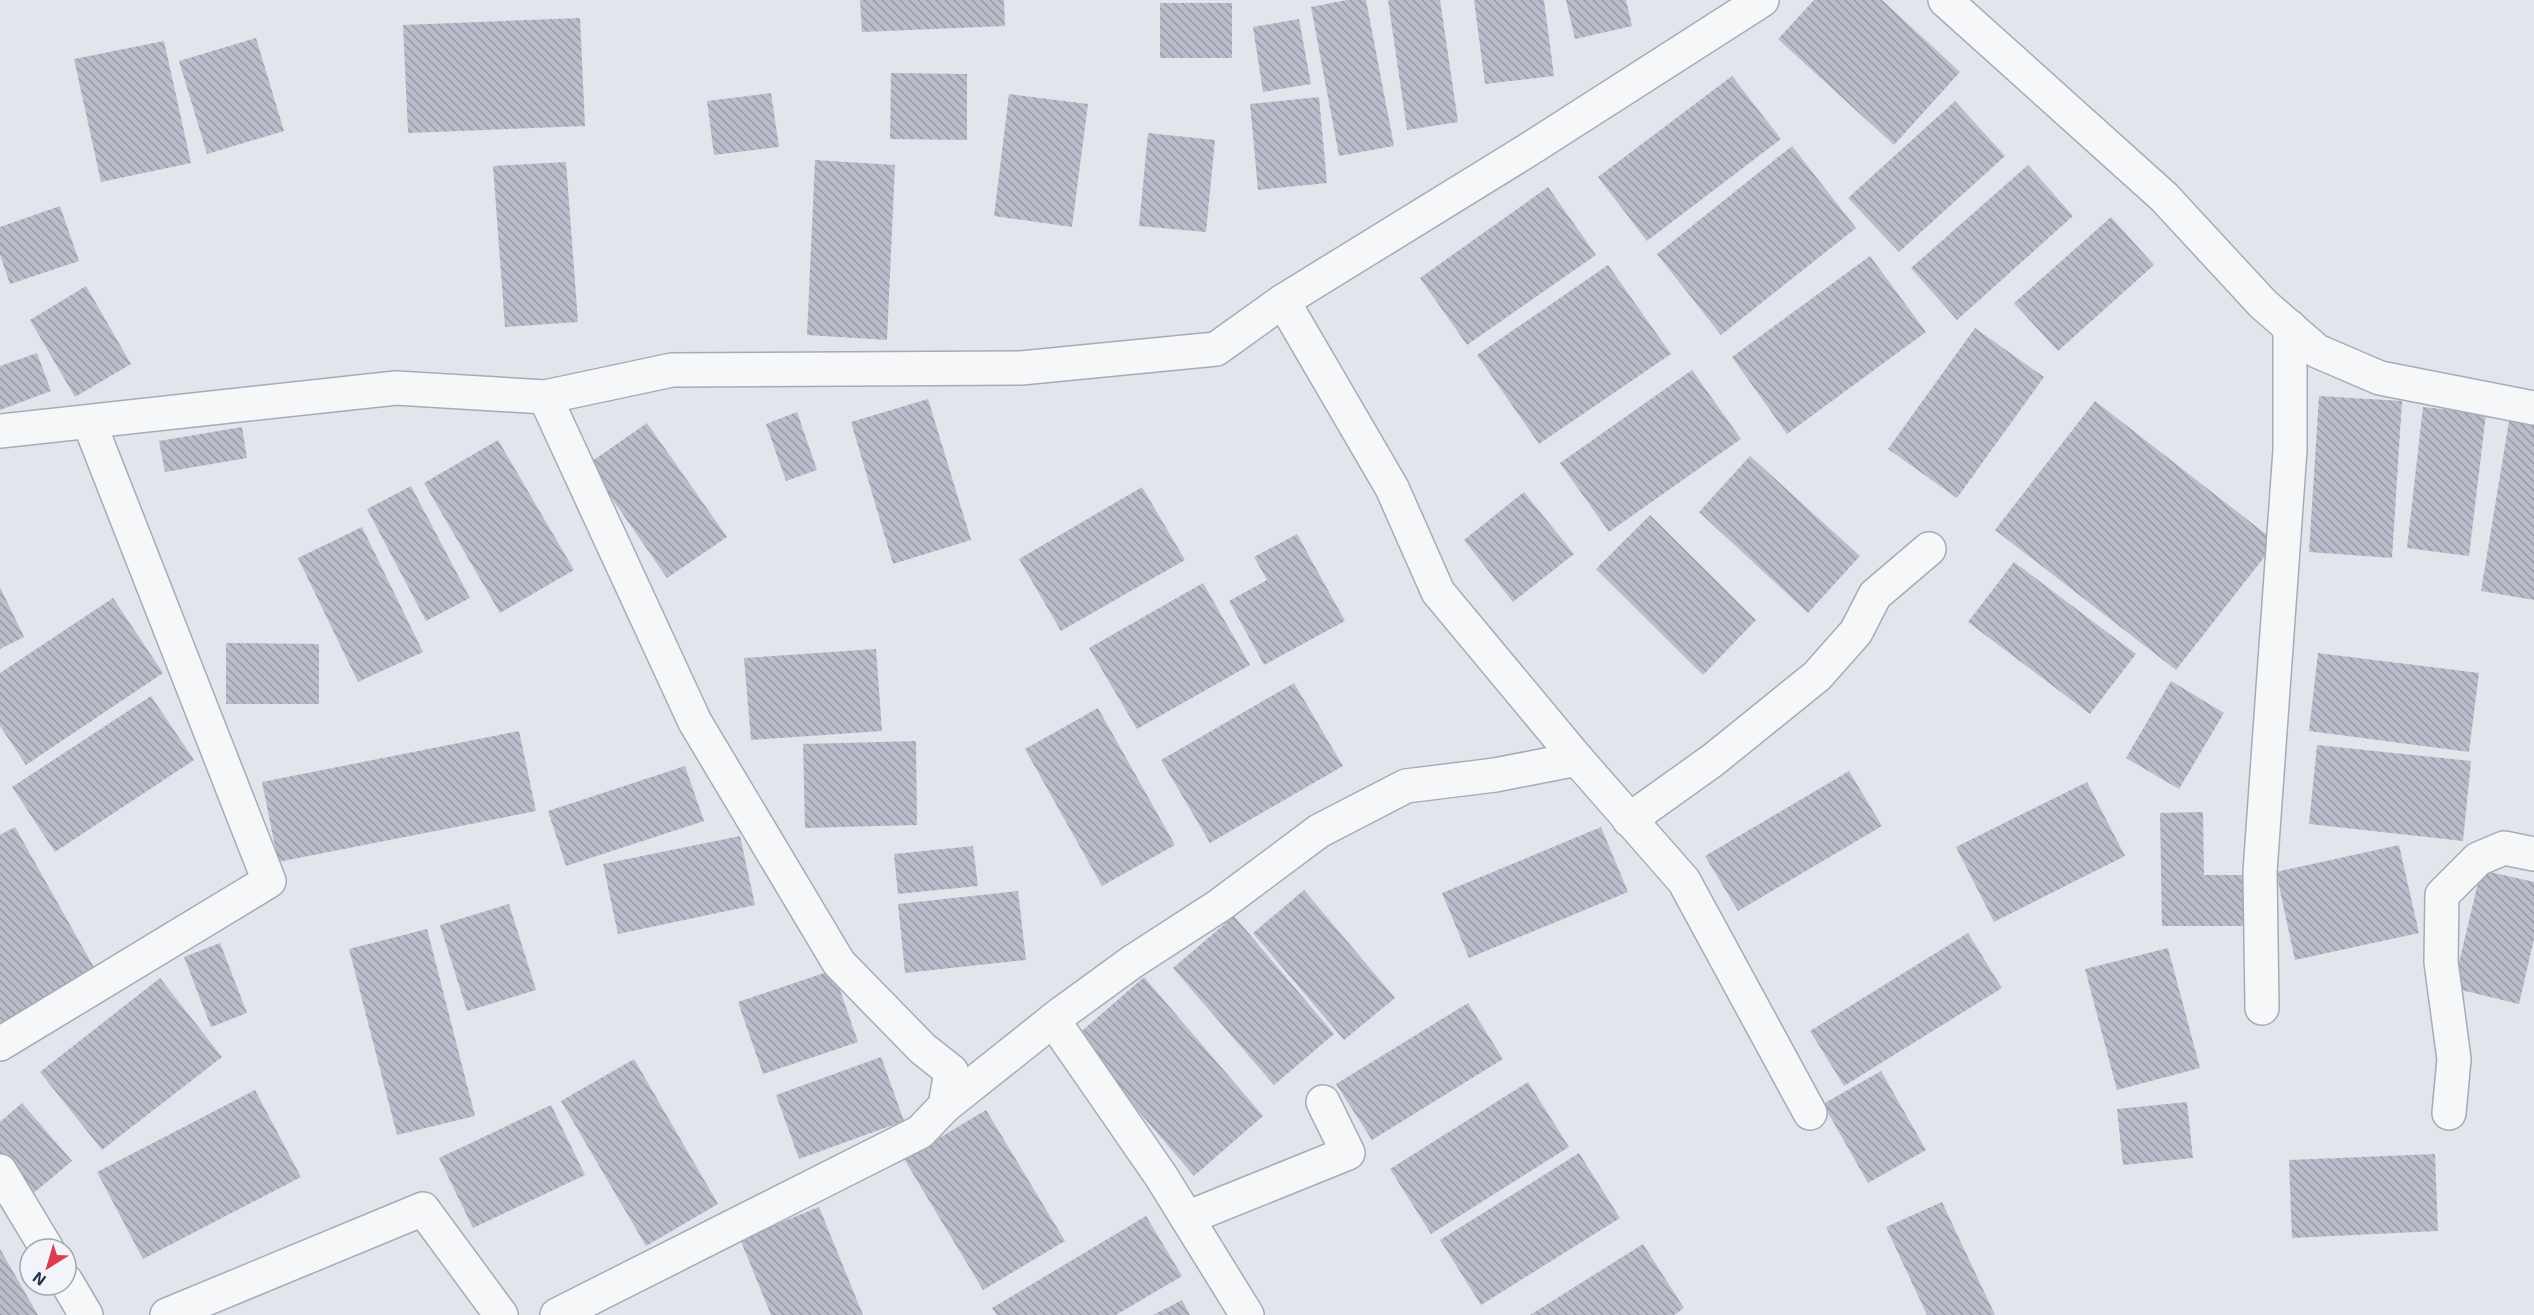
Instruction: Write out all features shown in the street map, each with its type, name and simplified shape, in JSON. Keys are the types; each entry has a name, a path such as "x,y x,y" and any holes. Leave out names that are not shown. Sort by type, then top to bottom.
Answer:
{"street":[{"path":"0,431 396,388 545,397 672,370 1020,368 1216,349 1283,301 1528,150 1762,0"},
{"path":"1945,0 2164,197 2263,304 2317,351 2380,378 2534,408"},
{"path":"1283,301 1392,488 1438,592 1577,759 1684,881 1810,1113"},
{"path":"2262,1008 2260,872 2289,450 2290,327"},
{"path":"545,397 695,722 839,963 923,1049 951,1071 945,1106"},
{"path":"0,1044 269,881 88,422"},
{"path":"1629,820 1713,760 1817,676 1856,632 1875,595 1929,549"},
{"path":"557,1315 920,1132 945,1106 1053,1020 1132,962 1220,904 1319,831 1406,786 1495,775 1577,759"},
{"path":"2449,1113 2454,1059 2441,963 2442,896 2478,858 2504,848 2534,854"},
{"path":"1053,1020 1114,1106 1247,1315"},
{"path":"1187,1218 1348,1153 1323,1102"},
{"path":"0,1171 40,1237"},
{"path":"167,1315 423,1209 501,1315"},
{"path":"75,1297 86,1315"}],"building":[{"path":"860,0 1004,0 1005,26 862,32"},
{"path":"1347,0 1366,0 1394,146 1339,156 1311,7"},
{"path":"1388,0 1440,0 1458,122 1407,130"},
{"path":"1474,0 1544,0 1554,76 1485,84"},
{"path":"1566,0 1626,0 1632,26 1575,39"},
{"path":"1814,0 1882,0 1960,72 1894,145 1778,39"},
{"path":"1160,3 1232,3 1232,58 1160,58"},
{"path":"580,18 585,126 408,133 403,25"},
{"path":"1299,19 1311,84 1263,92 1253,27"},
{"path":"256,38 284,131 207,154 179,61"},
{"path":"164,41 191,163 101,182 74,59"},
{"path":"891,73 967,74 967,140 890,139"},
{"path":"1732,76 1781,139 1647,241 1598,177"},
{"path":"771,93 779,147 714,155 707,101"},
{"path":"1009,94 1088,104 1072,227 994,216"},
{"path":"1319,97 1327,183 1258,190 1250,104"},
{"path":"1955,101 2005,156 1899,252 1848,198"},
{"path":"1148,133 1215,140 1206,232 1139,226"},
{"path":"1792,146 1856,228 1721,335 1657,254"},
{"path":"815,160 895,165 887,340 807,335"},
{"path":"566,162 578,322 505,327 493,166"},
{"path":"2028,165 2073,216 1957,320 1911,268"},
{"path":"1548,187 1596,255 1467,345 1420,278"},
{"path":"60,206 79,261 10,284 0,255 0,227"},
{"path":"2111,217 2154,265 2058,351 2014,303"},
{"path":"1870,256 1926,332 1787,434 1732,357"},
{"path":"1608,265 1671,354 1539,444 1477,355"},
{"path":"86,286 131,364 75,397 30,320"},
{"path":"1975,328 2044,377 1957,498 1888,449"},
{"path":"37,353 51,391 0,410 0,366"},
{"path":"1692,370 1741,439 1609,532 1560,463"},
{"path":"2319,396 2402,401 2392,558 2309,552"},
{"path":"928,399 971,540 893,564 851,422"},
{"path":"2095,401 2276,542 2176,670 1995,530"},
{"path":"2423,407 2486,414 2469,556 2407,548"},
{"path":"797,412 817,470 786,481 766,424"},
{"path":"2510,415 2534,420 2534,600 2481,591"},
{"path":"647,423 727,537 667,578 588,464"},
{"path":"242,427 247,458 165,472 159,441"},
{"path":"498,440 574,570 500,613 424,483"},
{"path":"1750,456 1860,556 1808,613 1699,512"},
{"path":"411,486 470,598 426,621 367,509"},
{"path":"1142,487 1185,560 1061,631 1019,559"},
{"path":"1524,492 1574,554 1513,602 1464,540"},
{"path":"1650,515 1756,620 1703,675 1596,569"},
{"path":"362,527 423,652 358,682 298,558"},
{"path":"1297,534 1345,621 1264,665 1229,601 1267,580 1254,557"},
{"path":"2014,562 2136,654 2090,714 1968,622"},
{"path":"1203,583 1250,665 1137,729 1089,648"},
{"path":"0,587 24,637 0,649"},
{"path":"113,598 163,673 26,765 0,726 0,673"},
{"path":"226,643 319,644 319,704 226,704"},
{"path":"876,649 882,731 751,740 744,658"},
{"path":"2318,653 2479,673 2469,752 2309,731"},
{"path":"2171,681 2224,713 2179,789 2126,758"},
{"path":"1294,683 1343,766 1210,843 1161,760"},
{"path":"151,696 194,760 55,852 12,787"},
{"path":"1098,708 1175,845 1102,886 1025,749"},
{"path":"519,731 536,811 278,862 262,782"},
{"path":"916,741 917,825 805,828 803,744"},
{"path":"2317,745 2471,761 2463,841 2309,824"},
{"path":"685,766 704,821 566,866 548,811"},
{"path":"1849,771 1882,826 1738,911 1705,856"},
{"path":"2087,782 2125,856 1994,922 1956,847"},
{"path":"2203,812 2204,875 2256,875 2257,926 2162,926 2160,813"},
{"path":"15,827 101,980 0,1036 0,835"},
{"path":"1601,827 1628,892 1469,958 1442,893"},
{"path":"740,836 755,905 618,934 603,864"},
{"path":"2399,845 2419,933 2295,960 2276,872"},
{"path":"973,846 978,886 898,894 894,854"},
{"path":"2481,870 2534,882 2534,939 2519,1004 2453,988"},
{"path":"1304,890 1395,998 1344,1040 1253,933"},
{"path":"1018,891 1026,960 905,973 898,904"},
{"path":"509,904 536,990 467,1011 440,925"},
{"path":"1234,916 1334,1034 1274,1085 1173,968"},
{"path":"427,929 475,1116 397,1135 349,949"},
{"path":"1968,933 2002,988 1844,1086 1810,1031"},
{"path":"220,943 247,1013 211,1027 184,957"},
{"path":"2168,948 2200,1068 2117,1090 2085,969"},
{"path":"833,970 858,1042 763,1074 738,1002"},
{"path":"1144,977 1263,1116 1194,1176 1075,1037"},
{"path":"160,978 222,1057 102,1150 40,1072"},
{"path":"1468,1003 1503,1059 1372,1140 1336,1084"},
{"path":"881,1057 904,1121 799,1159 776,1095"},
{"path":"634,1059 718,1204 646,1246 561,1101"},
{"path":"1881,1071 1926,1150 1868,1183 1823,1104"},
{"path":"1528,1082 1569,1147 1431,1234 1390,1169"},
{"path":"255,1090 301,1177 143,1259 97,1172"},
{"path":"2187,1102 2193,1158 2123,1165 2117,1109"},
{"path":"22,1103 72,1161 30,1196 0,1160 0,1122"},
{"path":"551,1105 585,1175 473,1228 439,1158"},
{"path":"986,1110 1065,1241 983,1290 904,1159"},
{"path":"1579,1153 1620,1218 1481,1305 1440,1240"},
{"path":"2435,1154 2438,1231 2292,1238 2289,1160"},
{"path":"1942,1202 1995,1315 1927,1315 1886,1227"},
{"path":"819,1207 863,1315 771,1315 740,1239"},
{"path":"1146,1216 1182,1276 1116,1315 997,1315 992,1308"},
{"path":"1643,1244 1684,1308 1674,1315 1530,1315"},
{"path":"0,1249 18,1280 18,1297 28,1297 38,1315 0,1315"},
{"path":"1182,1300 1190,1315 1153,1315"}]}
